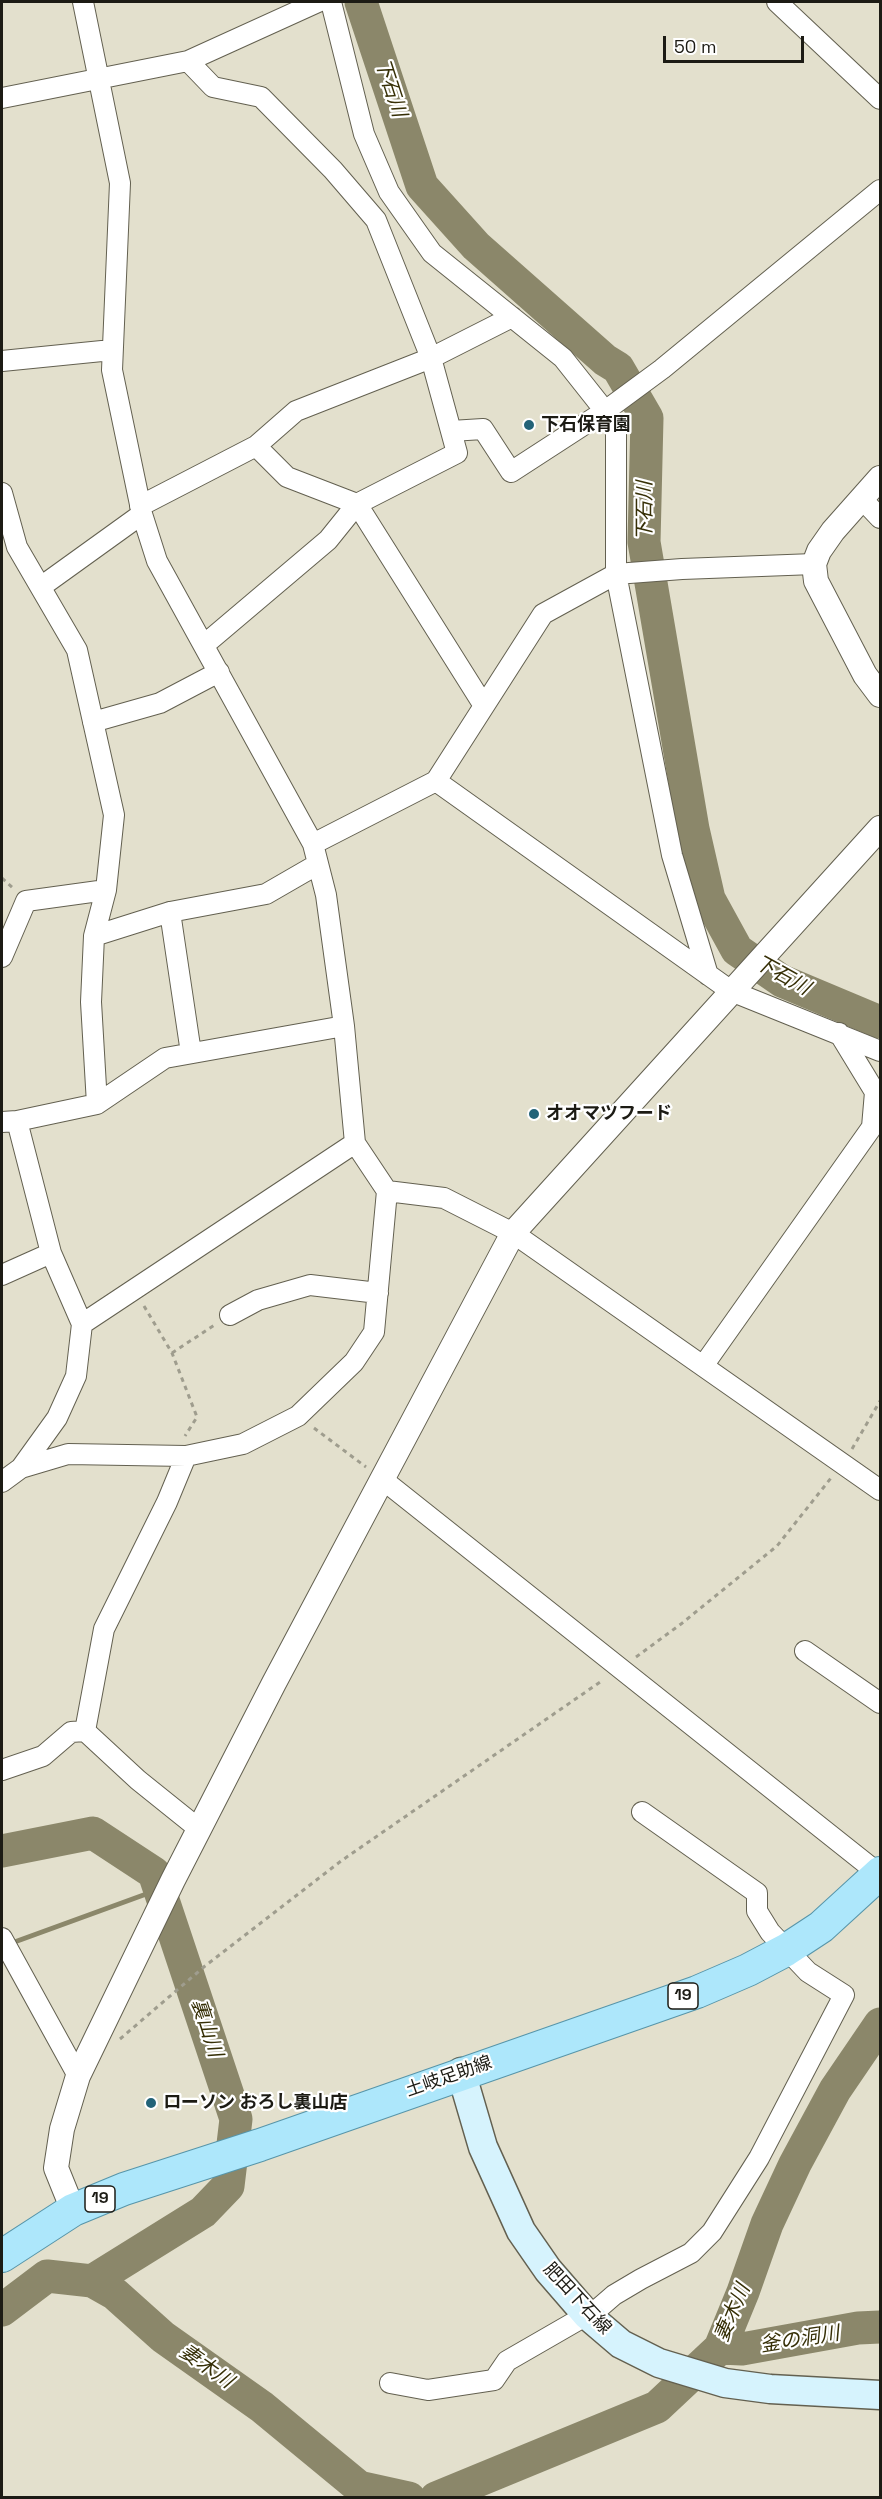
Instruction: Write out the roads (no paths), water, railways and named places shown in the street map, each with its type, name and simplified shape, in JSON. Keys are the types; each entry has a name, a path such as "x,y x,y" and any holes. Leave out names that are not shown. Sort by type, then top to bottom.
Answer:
{"main road":[{"name":"土岐足助線","path":"2,2256 73,2211 124,2188 260,2145 697,1992 748,1970 786,1950 821,1927 880,1874"},
{"name":"肥田下石線","path":"461,2073 483,2147 521,2231 548,2270 589,2317 621,2344 658,2363 725,2383 770,2389 880,2395"}],"street":[{"path":"21,1468 68,1454 186,1456 243,1444 298,1416 354,1362 374,1332 387,1191 356,1143 344,1026 326,895 313,844 157,561 141,510 112,370 120,183 83,2"},
{"path":"2,98 188,62 318,2"},
{"path":"331,2 364,134 388,192 432,253 563,358 605,411 616,432 616,574 672,855 708,975"},
{"path":"777,2 880,99"},
{"path":"188,62 213,87 261,97 333,170 376,220 431,358 457,453 357,504 328,540 204,645"},
{"path":"451,431 483,429 511,472 605,411 662,369 880,190"},
{"path":"42,586 141,510 256,446 296,411 431,358 512,317"},
{"path":"2,361 112,350"},
{"path":"256,446 287,477 357,504 484,705"},
{"path":"880,478 833,531 819,551 814,564 816,581 865,675 880,695"},
{"path":"2,493 9,548 42,586 77,650 114,815 106,890 94,936 91,1002 97,1104"},
{"path":"862,499 880,518"},
{"path":"313,844 436,781 543,614 616,574 814,564"},
{"path":"93,722 160,703 219,672"},
{"path":"436,781 731,991 880,1051"},
{"path":"73,2211 56,2168 62,2129 78,2076 173,1880 274,1683 513,1233 880,828"},
{"path":"94,936 170,912 266,894 318,864"},
{"path":"2,957 26,901 106,890"},
{"path":"170,912 191,1053"},
{"path":"2,1482 21,1468 57,1418 76,1376 82,1324 51,1253 9,1122 97,1104 165,1058 344,1026"},
{"path":"704,1366 872,1127 875,1092 839,1034"},
{"path":"82,1324 356,1143"},
{"path":"387,1191 444,1198 513,1233 880,1490"},
{"path":"2,1275 51,1253"},
{"path":"230,1315 258,1300 310,1285 378,1293"},
{"path":"84,1731 104,1629 167,1502 186,1456"},
{"path":"382,1479 622,1667 880,1874"},
{"path":"805,1651 880,1703"},
{"path":"2,1770 43,1756 70,1732 84,1731 138,1780 199,1829"},
{"path":"390,2383 428,2390 494,2380 507,2361 589,2317 632,2284 691,2253 712,2232 759,2158 844,1995 808,1972 770,1932 757,1911 757,1893 642,1812"},
{"path":"2,1938 78,2076"}],"waterway":[{"name":"下石川","path":"361,2 422,186 476,246 605,360 618,368 647,418 644,542 693,829 709,899 737,950 782,981 880,1022"},
{"name":"裏山川","path":"2,1851 93,1833 154,1873 236,2119 228,2186 203,2212 92,2281"},
{"path":"9,1944 160,1889"},
{"name":"妻木川","path":"436,2498 657,2407 720,2348 767,2224 795,2164 835,2090 880,2024"},
{"name":"妻木川","path":"2,2310 47,2276 92,2281 115,2294 163,2337 262,2407 359,2487 409,2498"},
{"name":"釜の洞川","path":"720,2348 742,2349 858,2328 880,2327"}],"place":[{"name":"下石保育園","path":"529,425"},
{"name":"オオマツフード","path":"534,1114"},
{"name":"ローソン おろし裏山店","path":"151,2103"}]}
